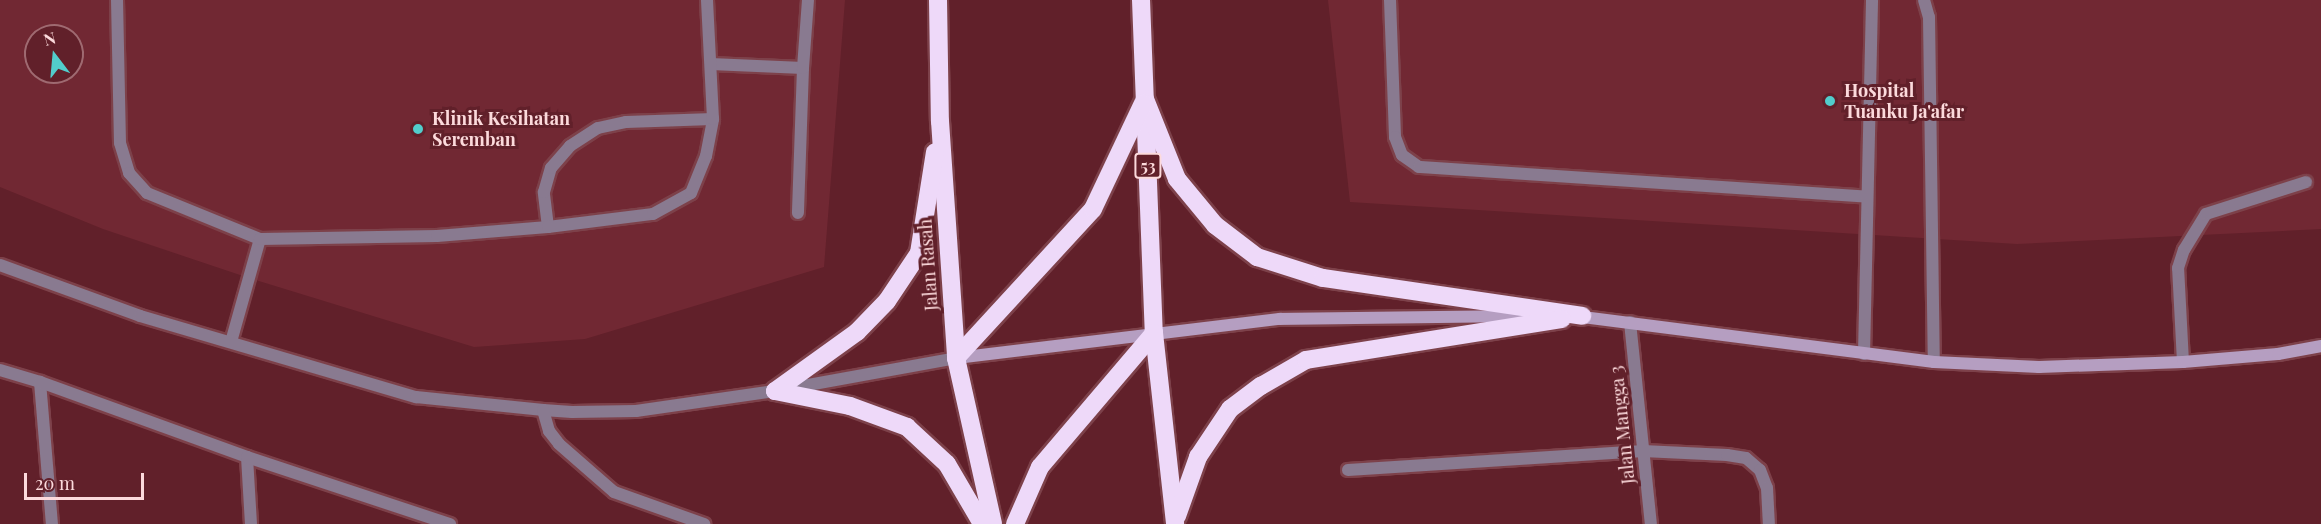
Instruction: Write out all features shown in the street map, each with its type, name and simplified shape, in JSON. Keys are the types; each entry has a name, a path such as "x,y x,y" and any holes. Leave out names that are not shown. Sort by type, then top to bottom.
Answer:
{"highway":[{"name":"Jalan Rasah","path":"938,0 939,121 956,358 993,524"},
{"name":"53","path":"1141,0 1154,333 1175,523"},
{"path":"1145,99 1177,179 1215,225 1257,257 1323,278 1582,316"},
{"path":"956,358 1093,209 1145,99"},
{"path":"775,391 857,332 887,301 919,253 939,121"},
{"path":"1175,523 1198,457 1230,410 1261,386 1306,360 1582,316"},
{"path":"1015,524 1040,467 1154,333"},
{"path":"775,391 850,406 907,427 947,464 982,524"}],"street":[{"path":"117,0 120,142 129,173 147,193 260,239 437,236 548,227 653,214 691,194 706,156 713,119 707,0"},
{"path":"798,213 808,0"},
{"path":"1390,0 1395,137 1402,155 1419,167 1866,197"},
{"path":"1864,354 1872,0"},
{"path":"1924,0 1929,16 1934,362"},
{"path":"711,64 804,68"},
{"path":"548,227 544,192 551,168 570,146 598,128 626,122 713,119"},
{"path":"2183,362 2178,268 2184,250 2206,214 2306,182"},
{"path":"231,342 260,239"},
{"path":"0,265 140,316 416,397 572,412 636,411 775,391 956,358 1280,319 1582,316 1934,362 2039,367 2183,362 2278,354 2321,346"},
{"name":"Jalan Mangga 3","path":"1630,322 1651,524"},
{"path":"0,370 40,382 422,519 450,524"},
{"path":"40,382 52,524"},
{"path":"543,410 549,431 559,444 614,492 704,524"},
{"path":"1348,470 1643,451 1726,455 1746,458 1760,470 1767,488 1769,524"},
{"path":"247,457 251,524"}],"shaded area":[{"name":"Klinik Kesihatan Seremban","path":"0,0 845,0 824,267 585,339 474,347 249,278 103,229 0,187"},
{"name":"Hospital Tuanku Ja'afar","path":"1328,0 2321,0 2321,229 2017,244 1350,202"}],"place":[{"name":"Hospital Tuanku Ja'afar","path":"1830,101"},
{"name":"Klinik Kesihatan Seremban","path":"418,129"}]}
